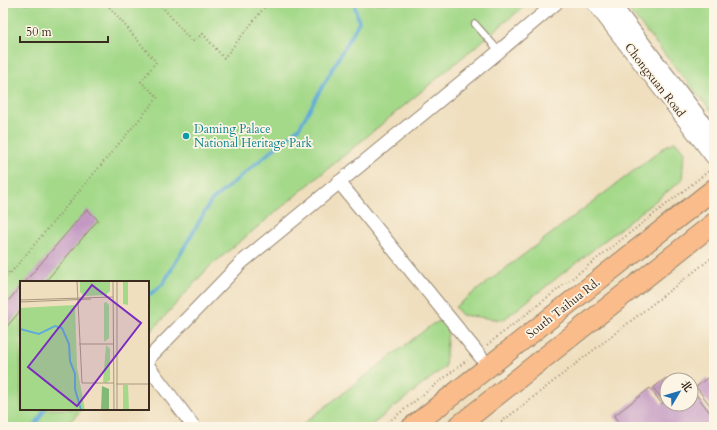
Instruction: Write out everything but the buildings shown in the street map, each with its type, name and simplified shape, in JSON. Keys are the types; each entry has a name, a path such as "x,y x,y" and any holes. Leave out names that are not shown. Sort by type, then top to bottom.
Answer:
{"main road":[{"name":"South Taihua Rd.","path":"412,427 483,360 714,189"},
{"path":"457,427 714,223"}],"street":[{"path":"149,358 242,262 556,3"},
{"name":"Chongxuan Road","path":"595,3 714,157"},
{"name":"Chongxuan Road","path":"610,3 714,138"},
{"path":"339,182 483,360"},
{"path":"149,367 194,427"}],"lane":[{"path":"475,24 499,51"}],"path":[{"path":"3,282 158,97 141,82 156,62 106,3"},
{"path":"158,3 192,42 203,34 224,58 268,3"},
{"path":"382,427 483,360 714,167"},
{"path":"495,427 714,256"},
{"path":"3,266 10,274"}],"green space":[{"name":"Daming Palace National Heritage Park","path":"3,3 528,3 208,268 149,334 149,281 20,281 20,410 81,410 65,427 3,427"},
{"path":"623,3 714,3 714,116 712,112"},
{"path":"675,141 684,152 682,180 503,320 462,315 455,307 669,144 670,145"},
{"path":"441,319 448,329 445,367 369,427 299,427 434,323 435,324"}],"waterway":[{"path":"149,295 163,284 211,201 299,128 359,22 354,3"},
{"path":"34,427 44,410"}],"place":[{"name":"Daming Palace National Heritage Park","path":"186,136"}]}
